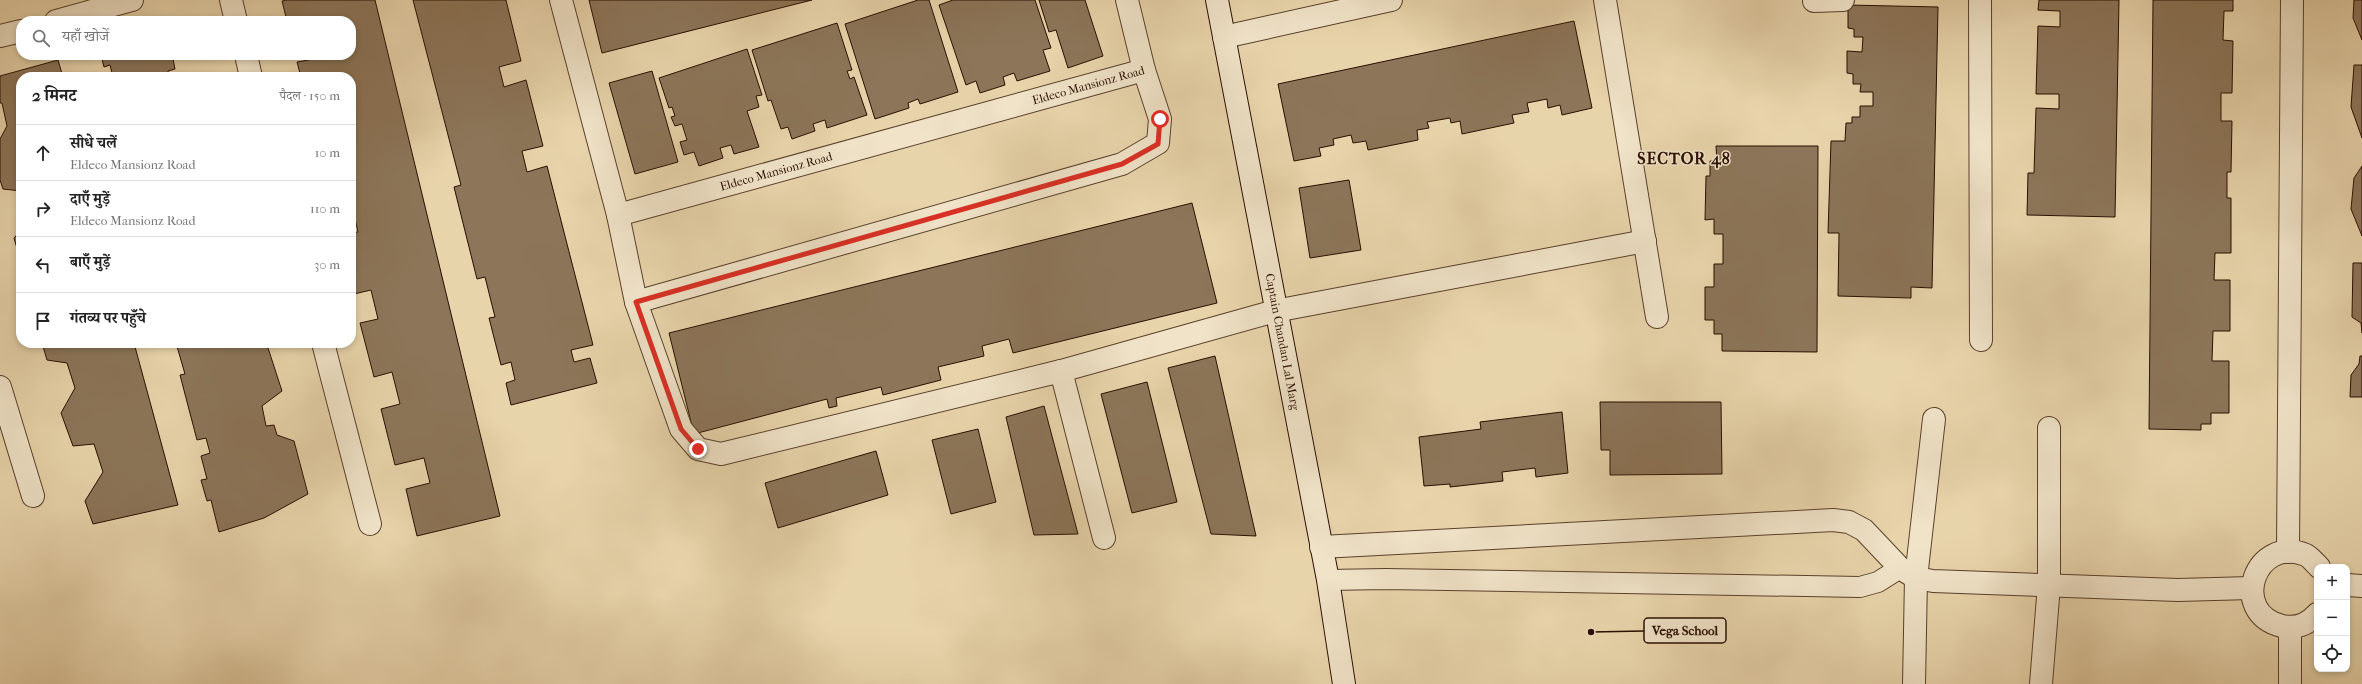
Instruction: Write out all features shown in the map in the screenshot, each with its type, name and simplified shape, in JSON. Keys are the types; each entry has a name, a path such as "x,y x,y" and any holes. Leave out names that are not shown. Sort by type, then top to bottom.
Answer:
{"street":[{"path":"74,16 132,0"},
{"path":"231,0 235,16"},
{"path":"561,0 618,215 636,302 681,429 698,449 721,454 1061,371 1275,311 1645,241"},
{"path":"1127,0 1144,70"},
{"name":"Captain Chandan Lal Marg","path":"1217,0 1275,311 1328,580 1344,684"},
{"path":"1224,37 1391,0"},
{"path":"1605,0 1657,317"},
{"path":"1814,1 1843,0"},
{"path":"1980,0 1980,340"},
{"path":"2288,552 2292,0"},
{"path":"0,36 16,32"},
{"path":"247,60 251,72"},
{"name":"Eldeco Mansionz Road","path":"618,215 1144,70 1160,119 1158,144 1122,164 636,302"},
{"path":"324,348 370,524"},
{"path":"1061,371 1104,538"},
{"path":"0,387 33,496"},
{"path":"1914,684 1908,573 1934,419"},
{"path":"2041,684 2049,585 2049,428"},
{"path":"1321,547 1832,520 1849,522 1864,530 1908,573 1933,581 2178,590 2251,588"},
{"path":"2314,617 2310,622 2290,628 2270,623 2256,608 2251,588 2256,570 2270,557 2288,552 2306,555 2316,564"},
{"path":"2350,586 2362,586"},
{"path":"2290,628 2290,684"}],"lane":[{"path":"1328,580 1386,579 1860,587 1908,573"}],"building":[{"path":"375,0 500,516 417,536 406,489 430,483 424,458 395,465 381,409 400,404 392,372 374,377 360,323 378,319 371,290 356,294 356,232 358,232 356,223 356,72 300,72 297,62 308,60 356,60 356,16 286,16 282,1"},
{"path":"413,0 506,0 521,61 499,67 504,87 526,80 543,146 522,151 527,172 547,166 593,345 571,350 574,362 590,358 597,383 511,405 506,383 515,380 511,362 501,365 489,318 495,317 485,277 477,279 454,187 461,185"},
{"path":"589,0 812,0 602,53"},
{"path":"918,0 929,0 958,92 920,104 918,99 908,103 909,108 875,119 845,24"},
{"path":"953,0 1035,0 1051,48 1043,50 1050,71 1017,81 1014,73 1003,77 1005,85 980,93 976,81 966,85 939,5"},
{"path":"1039,0 1085,0 1103,56 1068,68 1056,30 1049,32"},
{"path":"2039,0 2119,0 2115,217 2027,215 2028,173 2034,173 2036,108 2059,109 2059,94 2036,94 2038,26 2060,27 2060,11 2038,10"},
{"path":"2153,0 2233,0 2233,11 2224,11 2223,40 2233,41 2232,93 2221,93 2221,121 2232,121 2231,172 2227,172 2227,198 2231,198 2231,253 2215,253 2214,280 2230,280 2230,331 2213,331 2212,361 2229,361 2229,413 2211,413 2211,424 2201,424 2201,430 2149,429"},
{"path":"2354,0 2362,0 2362,40 2353,18"},
{"path":"1848,5 1938,7 1932,288 1911,287 1911,298 1838,296 1839,233 1828,233 1831,141 1845,141 1846,123 1852,123 1852,117 1860,117 1860,106 1873,106 1873,92 1860,92 1861,84 1853,84 1853,74 1847,73 1847,51 1862,52 1863,37 1854,37 1854,29 1848,28"},
{"path":"1574,21 1592,108 1562,115 1560,105 1548,108 1547,99 1527,103 1529,112 1512,115 1514,123 1462,134 1460,121 1451,123 1450,118 1427,122 1429,128 1417,130 1418,140 1368,150 1366,141 1353,143 1351,135 1333,139 1334,145 1319,148 1321,156 1294,161 1278,84"},
{"path":"837,23 852,70 847,71 850,79 854,77 867,115 827,128 825,120 813,124 815,131 792,139 788,127 781,129 771,100 768,101 752,50"},
{"path":"747,49 762,95 756,96 759,107 747,111 759,147 734,154 731,145 720,148 723,158 699,166 694,152 684,155 680,142 687,140 682,124 675,126 671,117 675,116 672,107 669,108 659,78"},
{"path":"58,60 62,72 16,72 16,190 3,189 0,180 0,139 7,126 2,103 0,103 0,76"},
{"path":"102,60 173,60 175,69 168,72 112,72 110,65 104,67"},
{"path":"2354,65 2362,65 2362,138 2351,107"},
{"path":"652,71 678,162 635,174 609,83"},
{"path":"1716,146 1818,146 1817,352 1722,351 1722,334 1714,334 1714,320 1705,320 1705,287 1714,287 1714,264 1723,264 1723,234 1714,234 1714,219 1705,220 1706,176 1710,176 1710,161 1717,161"},
{"path":"2362,166 2362,236 2351,209 2354,178"},
{"path":"1349,180 1361,250 1310,258 1299,188"},
{"path":"1192,203 1217,303 1013,353 1009,339 982,346 984,356 938,367 941,380 883,395 881,387 836,398 837,406 829,408 827,399 694,434 669,333"},
{"path":"2353,263 2362,263 2362,333 2361,323 2352,317"},
{"path":"43,348 135,348 178,505 93,524 85,501 103,472 94,444 73,446 61,413 75,388 67,363 47,360"},
{"path":"177,348 268,348 282,391 262,406 266,426 274,425 277,435 294,441 308,494 264,518 219,532 211,500 207,501 201,480 207,479 201,456 210,453 206,438 197,440 180,375 185,374"},
{"path":"1215,356 1256,536 1211,534 1168,368"},
{"path":"2360,356 2362,356 2362,397 2350,397 2351,375 2359,364"},
{"path":"1147,382 1177,502 1132,513 1101,394"},
{"path":"1600,402 1721,402 1722,474 1610,475 1610,450 1601,450"},
{"path":"1044,406 1078,534 1034,535 1006,417"},
{"path":"1562,412 1568,473 1536,477 1535,468 1502,472 1503,481 1450,487 1450,484 1424,486 1419,437 1481,429 1480,422"},
{"path":"978,429 996,502 951,514 932,440"},
{"path":"876,451 888,495 778,528 765,483"}],"place":[{"name":"Vega School","path":"1591,632"}],"district":[{"name":"SECTOR 48","path":"1684,158"}],"route":[{"path":"698,449 681,429 636,302 1122,164 1158,144 1160,119"}]}
